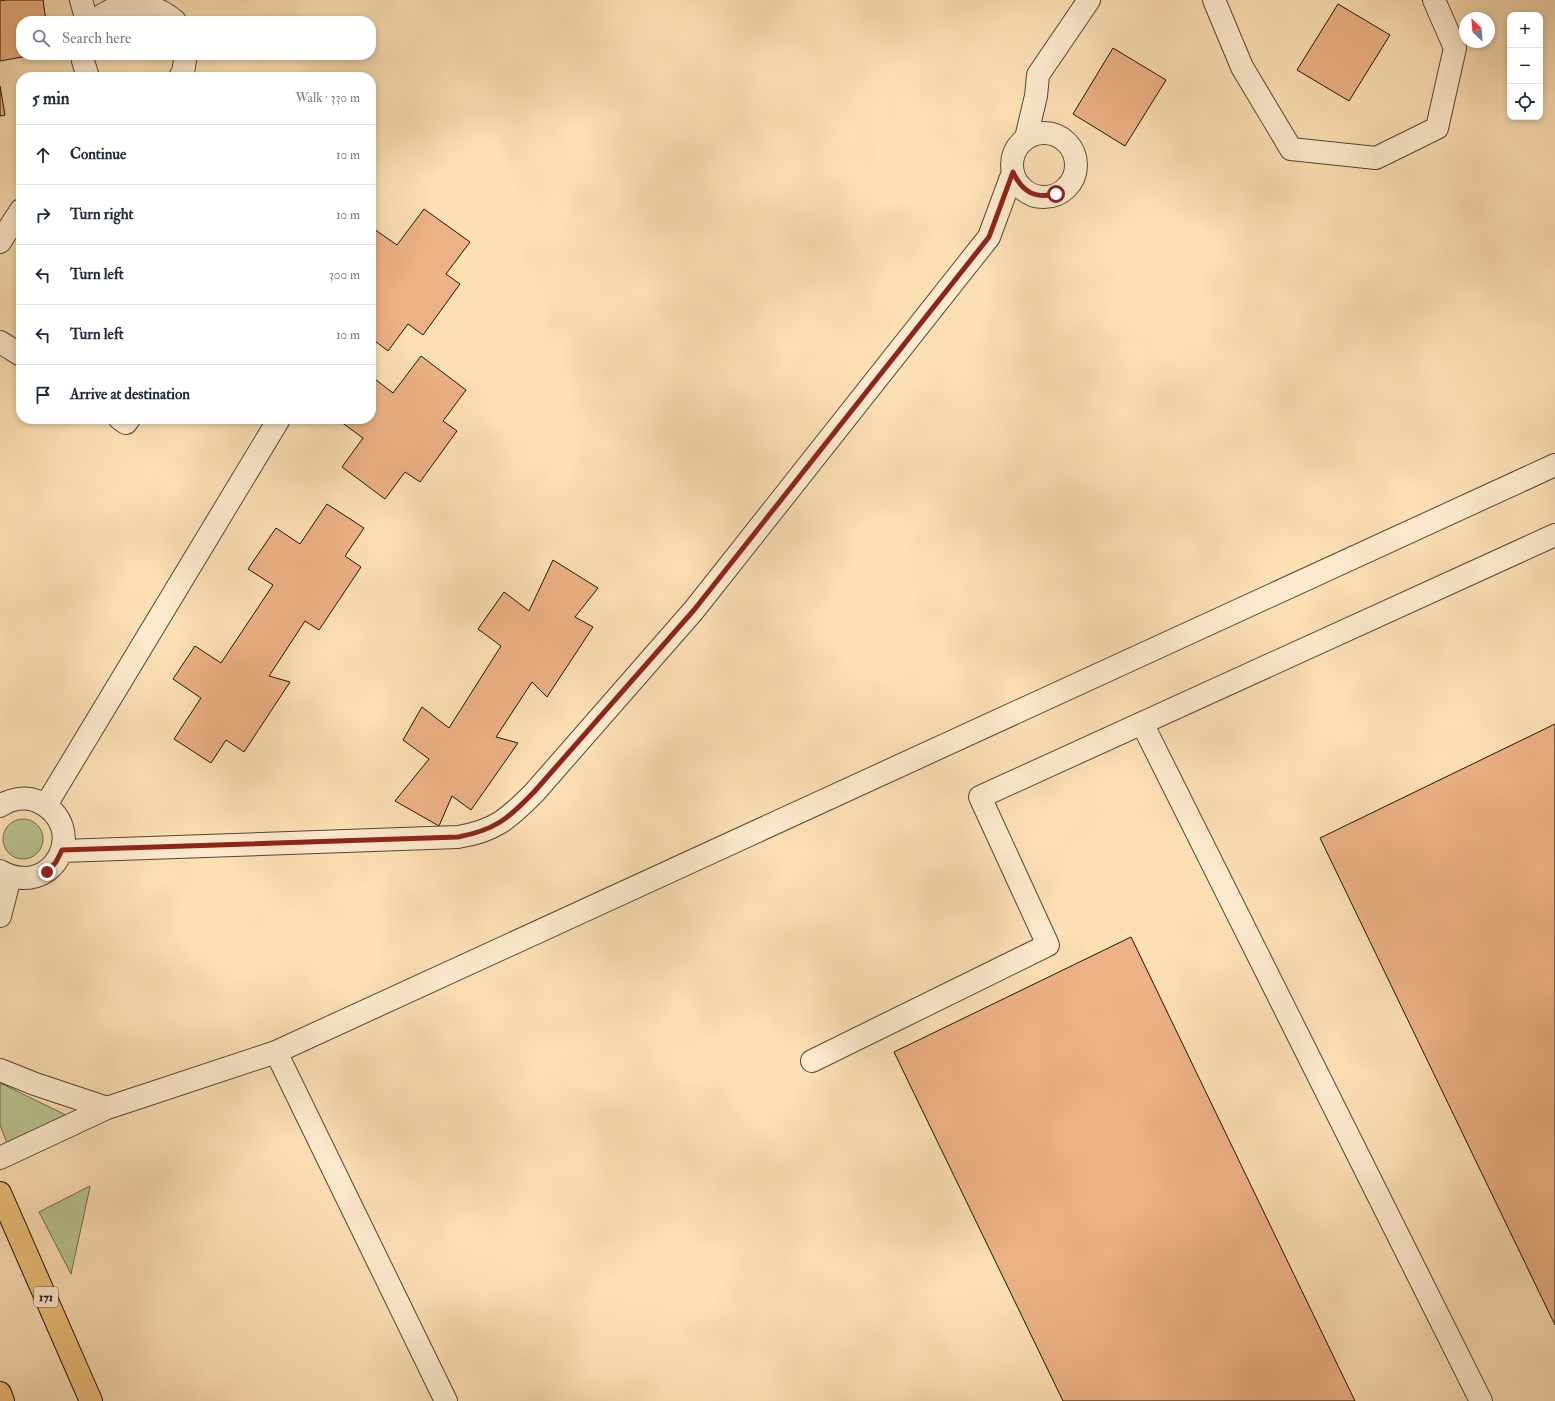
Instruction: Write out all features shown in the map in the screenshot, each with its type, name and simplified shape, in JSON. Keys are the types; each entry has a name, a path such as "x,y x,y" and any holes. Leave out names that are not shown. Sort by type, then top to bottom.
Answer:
{"main road":[{"name":"171","path":"0,1193 92,1401"},
{"path":"0,1393 3,1401"}],"street":[{"path":"81,0 86,16"},
{"path":"1026,138 1036,96 1038,75 1089,0"},
{"path":"1214,0 1242,67 1291,149 1376,158 1437,128 1455,48 1434,0"},
{"path":"99,16 115,5 131,2 151,2 170,16"},
{"path":"83,60 86,72"},
{"path":"183,72 185,60"},
{"path":"1047,132 1057,135 1066,141 1073,149 1076,160 1076,170 1072,181 1065,189 1056,194 1045,197 1035,195 1025,190 1017,182 1013,172 1012,163 1014,153 1026,138 1036,134 1047,132"},
{"path":"62,850 458,837 479,834 498,825 516,811 534,792 694,610 989,237 1013,172"},
{"path":"0,242 16,218"},
{"path":"0,342 16,352"},
{"path":"46,805 276,424"},
{"path":"0,1158 107,1108 276,1052 1555,465"},
{"path":"812,1061 1048,945 980,797 1555,535"},
{"path":"1142,723 1481,1401"},
{"path":"0,806 6,802 20,798 33,799 46,805 55,813 62,825 64,838 62,850 56,862 47,872 35,877 22,879 5,874 0,916"},
{"path":"276,1052 446,1401"},
{"path":"0,1070 35,1084 107,1108"}],"green space":[{"path":"27,819 34,822 40,828 43,839 42,847 34,856 27,859 19,859 12,856 4,847 3,835 6,828 15,820"},
{"path":"0,1083 70,1117 8,1146 0,1125"},
{"path":"90,1187 71,1274 39,1212"}],"building":[{"path":"43,0 45,16 16,16 16,58 0,61 0,1"},
{"path":"1338,4 1390,35 1349,101 1297,70"},
{"path":"1113,48 1166,80 1125,146 1073,114"},
{"path":"0,86 5,115 0,116"},
{"path":"424,209 470,242 446,274 460,284 423,335 408,324 388,351 376,342 376,230 397,245"},
{"path":"421,356 466,390 443,421 457,431 420,482 405,472 385,499 342,467 363,438 344,424 376,424 376,380 393,393"},
{"path":"327,504 364,528 345,556 361,567 319,630 305,621 269,676 290,682 244,752 226,740 211,763 174,739 201,698 173,679 195,646 221,663 273,585 248,569 276,528 300,544"},
{"path":"553,560 598,588 575,617 593,627 547,697 532,682 496,737 518,743 471,810 452,796 439,826 395,801 429,759 403,740 422,707 449,728 501,646 478,629 504,592 529,611"},
{"path":"1555,724 1555,1325 1320,838"},
{"path":"1131,937 1355,1401 1063,1401 894,1052"}],"route":[{"path":"47,872 56,862 62,850 458,837 479,834 498,825 516,811 534,792 694,610 989,237 1013,172 1017,182 1025,190 1035,195 1045,197 1056,194"}]}
